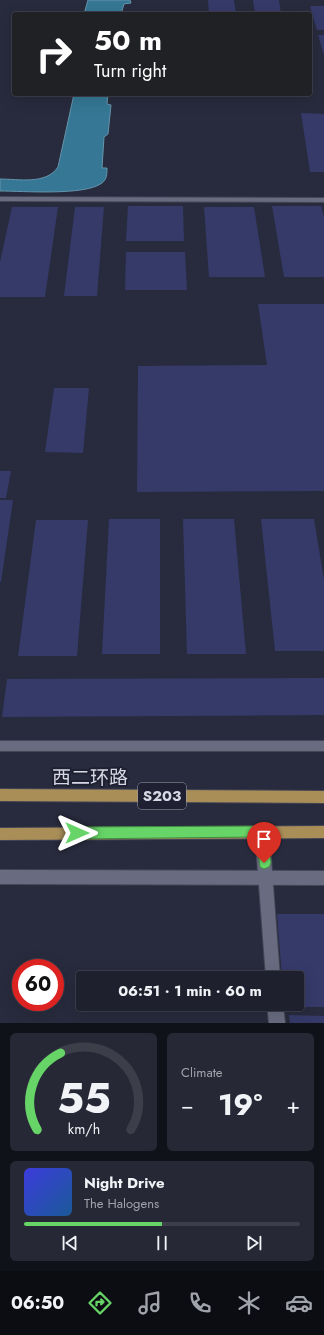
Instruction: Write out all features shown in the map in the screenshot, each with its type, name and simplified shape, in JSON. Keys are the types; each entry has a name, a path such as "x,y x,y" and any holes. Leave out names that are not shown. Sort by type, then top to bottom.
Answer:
{"main road":[{"name":"西二环路","path":"0,796 324,797"},
{"name":"S203","path":"0,834 324,832"}],"street":[{"path":"0,200 324,200"},
{"path":"0,746 324,746"},
{"path":"262,832 273,971"},
{"path":"0,877 324,878"},
{"path":"276,1011 277,1023"}],"water":[{"path":"88,0 130,0 131,3 124,4 122,12 85,12"},
{"path":"74,96 108,96 107,104 111,105 108,134 104,137 102,168 107,168 107,170 105,180 102,183 82,190 53,192 0,191 0,179 39,179 53,173 58,167"}],"building":[{"path":"208,0 234,0 236,12 209,12"},
{"path":"253,0 279,0 281,12 255,12"},
{"path":"310,6 324,6 324,30 317,30"},
{"path":"318,35 324,35 324,55"},
{"path":"301,113 324,114 324,172 310,172"},
{"path":"128,206 183,206 184,241 126,241"},
{"path":"272,206 321,206 324,217 324,277 284,277"},
{"path":"12,207 58,207 45,297 0,297 0,262"},
{"path":"75,207 104,207 97,296 64,296"},
{"path":"204,207 254,207 265,277 209,277"},
{"path":"126,252 185,252 187,290 125,290"},
{"path":"258,304 324,304 324,491 137,492 138,366 267,365"},
{"path":"54,388 89,388 83,453 45,452"},
{"path":"0,471 11,471 6,498 0,498"},
{"path":"0,500 13,500 1,582 0,582"},
{"path":"109,519 160,519 160,654 102,654"},
{"path":"183,519 234,519 246,654 187,654"},
{"path":"261,519 314,519 324,580 324,651 275,651"},
{"path":"36,520 88,520 77,656 18,656"},
{"path":"324,678 324,715 2,717 7,679"},
{"path":"277,914 324,914 324,1007 304,1007 304,971 281,971"},
{"path":"289,1015 324,1016 324,1023 290,1023"}],"route":[{"path":"77,833 262,832 264,863"}]}
